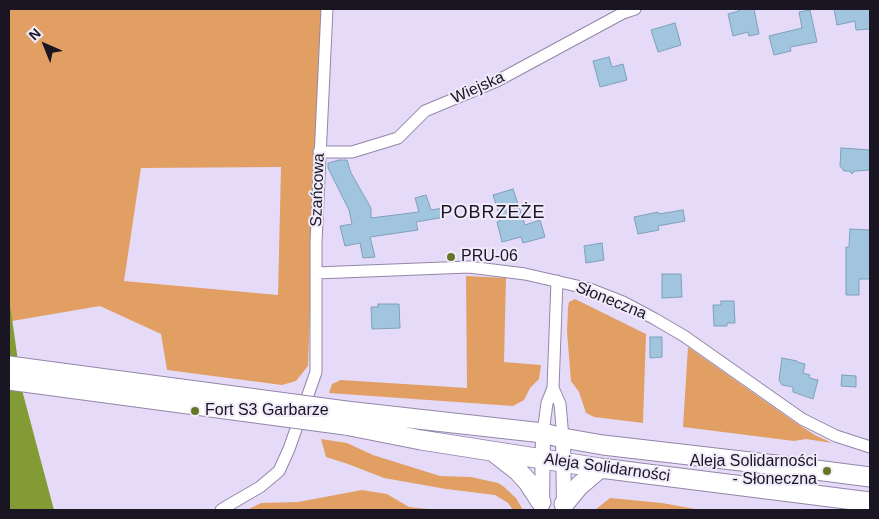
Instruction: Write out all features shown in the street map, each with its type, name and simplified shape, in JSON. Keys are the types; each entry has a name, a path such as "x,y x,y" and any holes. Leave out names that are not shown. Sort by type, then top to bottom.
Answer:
{"highway":[{"path":"9,366 345,418"},
{"path":"9,380 345,418"},
{"name":"Aleja Solidarności","path":"345,418 544,433 602,445 870,477"},
{"name":"Aleja Solidarności","path":"345,418 421,440 494,452 600,468 870,502"},
{"path":"494,452 518,471 528,482 542,506"},
{"path":"564,507 579,486 600,468"}],"street":[{"name":"Szańcowa","path":"221,510 260,487 279,471 289,449 316,372 316,242 327,9"},
{"name":"Wiejska","path":"319,152 352,152 398,138 425,110 496,81 621,11 635,9"},
{"name":"Słoneczna","path":"316,273 469,266 525,274 590,289 623,302 684,336 802,419 836,436 870,447"},
{"path":"557,281 554,388 560,404 563,438 564,507"},
{"path":"542,506 542,458 546,403 554,388"}],"shaded area":[{"path":"9,9 324,9 308,366 296,381 282,385 167,370 161,334 100,306 12,321 9,297","holes":["281,167 278,295 124,281 141,168"]},
{"path":"466,276 506,278 504,362 541,365 539,379 530,388 524,400 513,406 329,393 332,384 341,380 467,388"},
{"path":"9,297 22,390 54,510 9,510"},
{"path":"575,299 646,334 643,423 594,417 586,413 579,392 571,381 567,332 568,307 569,302"},
{"path":"688,347 796,423 832,443 806,439 794,441 683,427"},
{"path":"321,439 347,443 373,455 440,476 471,477 498,483 516,498 523,510 513,510 508,503 495,495 384,478 326,457"},
{"path":"362,490 387,494 409,507 430,510 247,510 261,503 298,502"},
{"path":"610,498 662,503 701,510 595,510"}],"building":[{"path":"739,9 754,9 759,34 749,36 748,32 733,36 728,14 739,11"},
{"path":"834,9 870,9 870,29 856,30 855,21 837,25"},
{"path":"810,10 817,42 790,47 791,51 774,55 769,36 802,28 799,12"},
{"path":"675,23 681,45 658,52 651,30"},
{"path":"609,57 612,67 623,64 627,80 600,87 593,61"},
{"path":"841,148 870,150 870,170 855,171 852,174 850,171 844,171 840,166"},
{"path":"347,160 351,173 371,208 371,218 419,212 415,198 426,195 431,210 443,208 445,217 416,222 418,230 370,237 375,257 363,258 360,243 345,246 340,226 352,224 349,210 328,168 328,163"},
{"path":"513,189 525,225 540,220 545,237 523,243 521,237 502,242 497,222 501,220 493,195"},
{"path":"683,210 685,221 658,226 659,230 638,234 634,217 658,212 659,214"},
{"path":"850,229 870,230 870,279 859,279 859,295 846,295 846,247 849,247"},
{"path":"602,243 604,260 586,263 584,246"},
{"path":"662,274 681,274 682,297 662,298"},
{"path":"721,301 734,301 735,323 727,323 727,326 714,326 713,305 721,305"},
{"path":"378,304 399,304 400,328 372,329 371,307 378,307"},
{"path":"650,337 662,337 662,357 650,358"},
{"path":"782,358 805,364 803,373 810,375 809,378 818,380 813,399 793,392 793,387 782,385 779,380"},
{"path":"842,375 856,376 856,387 841,386"}],"place":[{"name":"PRU-06","path":"451,257"},
{"name":"Fort S3 Garbarze","path":"195,411"},
{"name":"Aleja Solidarności - Słoneczna","path":"827,471"}],"district":[{"name":"POBRZEŻE","path":"493,213"}]}
